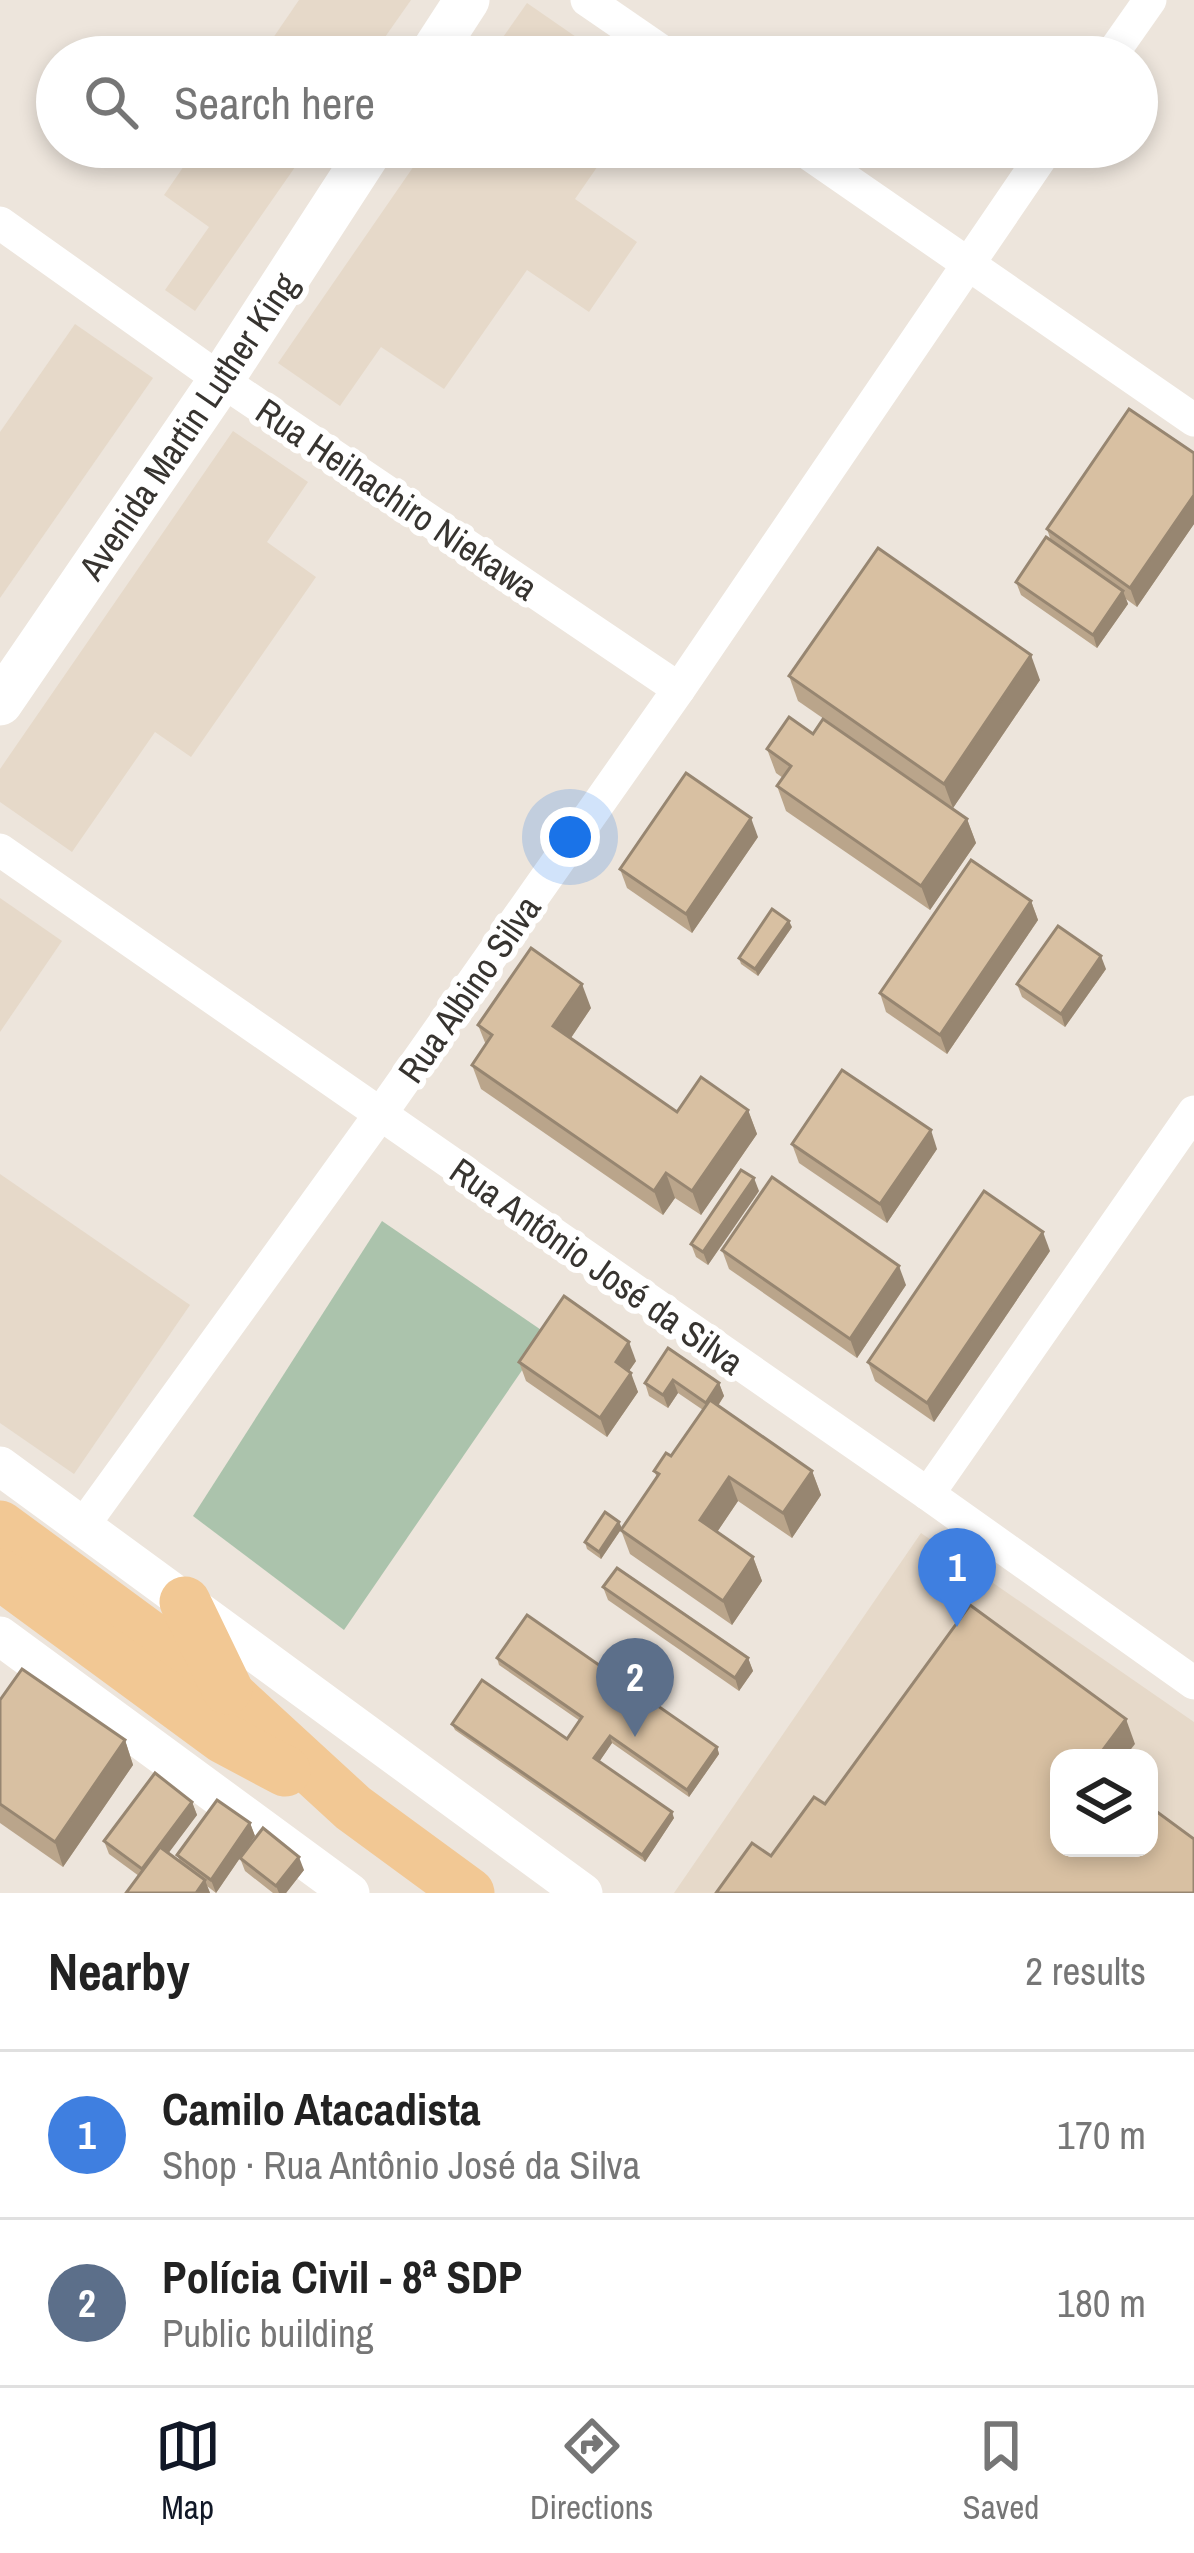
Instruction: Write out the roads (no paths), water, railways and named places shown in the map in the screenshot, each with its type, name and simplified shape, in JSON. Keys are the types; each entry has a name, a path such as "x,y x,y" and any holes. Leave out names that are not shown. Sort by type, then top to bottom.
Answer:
{"main road":[{"path":"444,36 467,0"},
{"name":"Avenida Martin Luther King","path":"0,703 221,380 358,168"},
{"path":"0,1526 230,1695 353,1808 469,1893"},
{"path":"185,1602 230,1695"},
{"path":"9,1622 353,1808"}],"street":[{"path":"587,0 639,36"},
{"path":"1125,36 1150,0"},
{"path":"829,168 1194,420"},
{"name":"Rua Albino Silva","path":"82,1527 380,1116 679,689 1034,168"},
{"name":"Rua Heihachiro Niekawa","path":"0,223 221,380 679,689"},
{"name":"Rua Antônio José da Silva","path":"0,850 1194,1684"},
{"path":"928,1494 1194,1112"},
{"path":"0,1466 583,1893"},
{"path":"9,1622 350,1893"}],"place":[{"name":"Camilo Atacadista","path":"957,1627"},
{"name":"Polícia Civil - 8ª SDP","path":"635,1737"}]}
